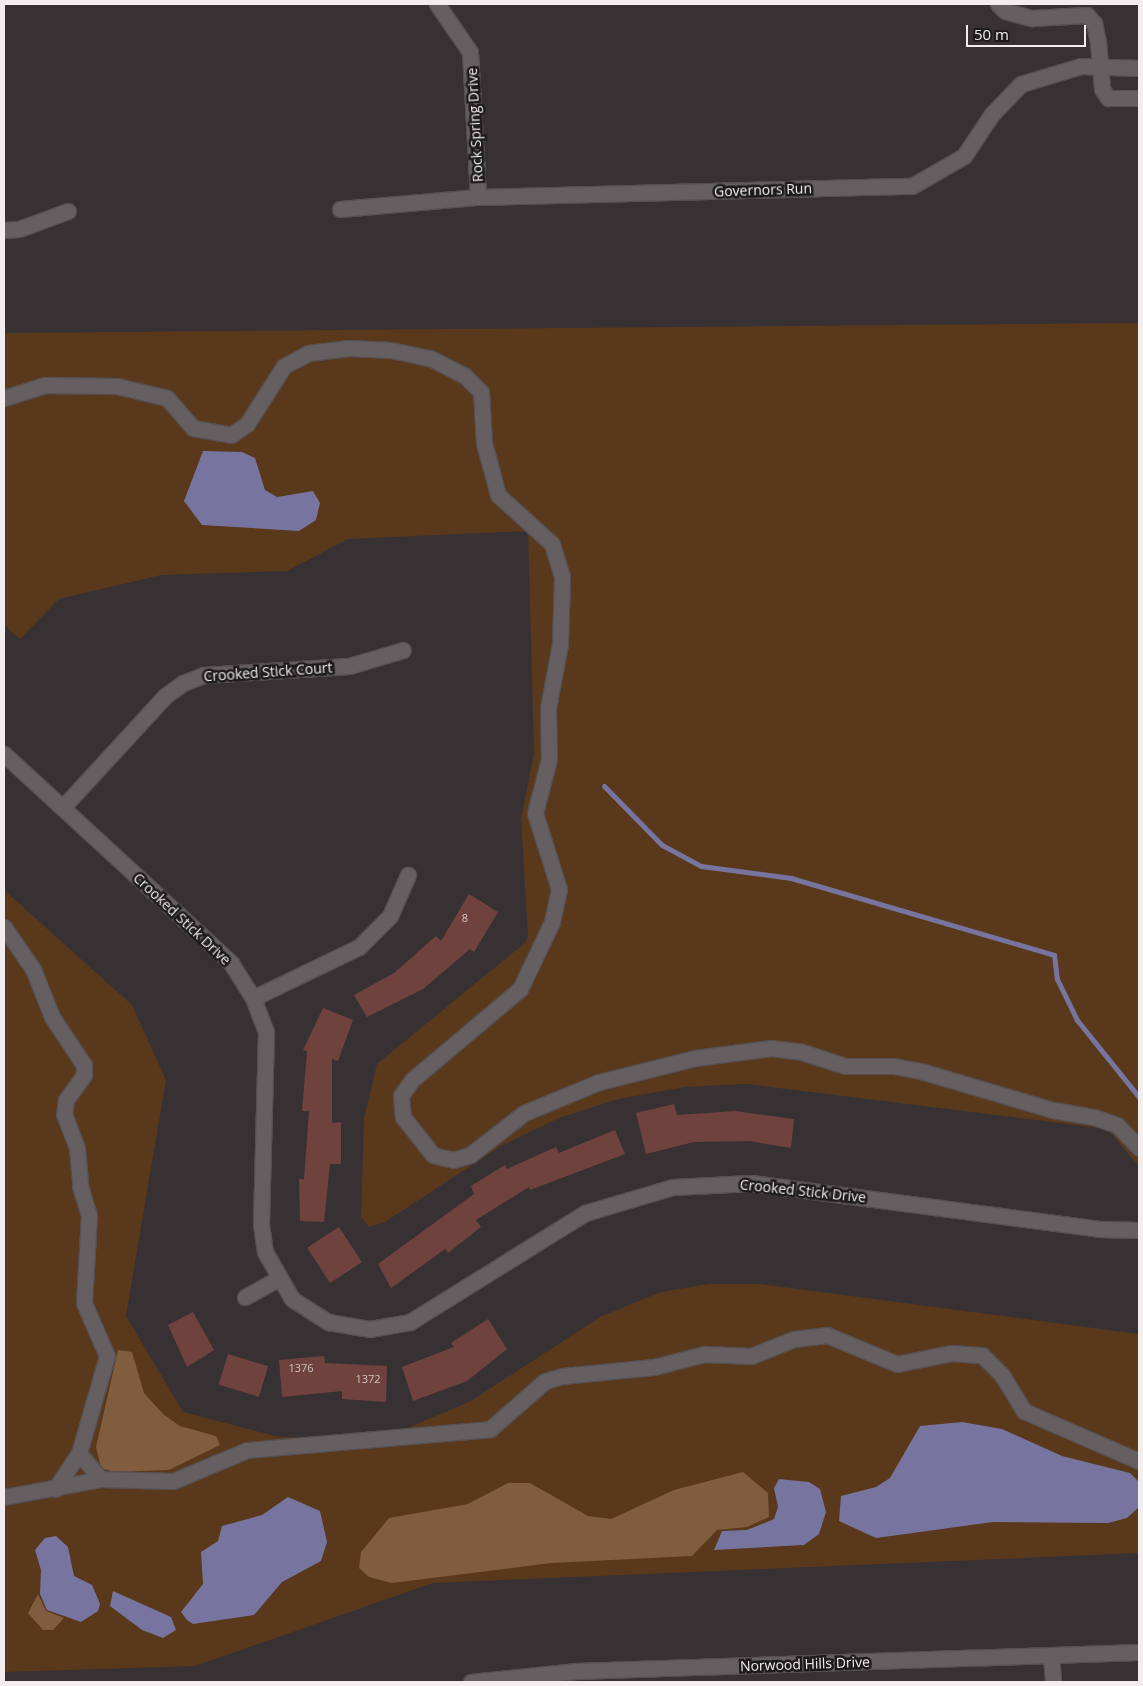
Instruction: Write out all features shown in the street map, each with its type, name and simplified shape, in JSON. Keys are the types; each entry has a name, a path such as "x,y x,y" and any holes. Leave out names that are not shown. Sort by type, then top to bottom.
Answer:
{"street":[{"name":"Rock Spring Drive","path":"437,4 470,52 478,197"},
{"path":"998,4 1005,11 1032,18 1087,15 1094,23 1098,42 1097,66 1108,98 1139,98"},
{"name":"Governors Run","path":"340,208 478,197 912,186 964,156 992,114 1021,84 1051,72 1097,66 1139,68"},
{"path":"4,230 19,229 68,211"},
{"path":"4,398 45,385 117,386 167,398 193,428 231,435 248,424 284,366 308,353 349,348 391,350 430,358 464,375 481,392 484,443 498,495 552,544 562,577 560,644 548,708 549,760 535,813 559,889 552,922 520,989 412,1080 401,1096 403,1117 433,1155 453,1160 470,1155 524,1113 599,1082 695,1058 771,1048 802,1052 845,1066 894,1066 924,1072 1053,1110 1094,1116 1117,1125 1139,1148"},
{"name":"Crooked Stick Court","path":"63,807 165,696 184,683 204,675 349,666 403,650"},
{"name":"Crooked Stick Drive","path":"4,754 231,963 253,998 266,1032 261,1224 265,1252 277,1279 292,1299 328,1322 370,1328 410,1322 585,1213 673,1187 710,1184 760,1184 1099,1229 1139,1230"},
{"path":"253,998 359,947 390,916 408,875"},
{"path":"4,927 33,969 52,1016 84,1065 84,1075 66,1100 64,1114 79,1154 80,1186 90,1224 84,1303 107,1356 79,1454 55,1489"},
{"path":"245,1297 277,1279"},
{"path":"4,1497 101,1479 186,1478 247,1450 490,1429 545,1381 562,1376 654,1367 704,1354 751,1356 794,1339 827,1335 897,1364 951,1353 982,1355 1002,1374 1020,1408 1139,1461"},
{"path":"79,1454 101,1479"},
{"name":"Norwood Hills Drive","path":"471,1682 576,1671 1051,1657 1139,1652"},
{"path":"1051,1657 1053,1682"}],"shaded area":[{"path":"1139,323 1139,1167 1108,1129 746,1084 685,1087 618,1099 559,1118 501,1146 385,1222 369,1227 361,1217 364,1119 377,1064 526,942 528,935 521,819 534,753 528,531 348,539 287,571 161,575 59,599 20,639 4,625 4,333"},
{"path":"4,890 132,1005 166,1080 126,1316 183,1412 279,1437 331,1438 403,1430 471,1401 600,1317 661,1292 709,1284 761,1284 1139,1334 1139,1553 433,1583 195,1666 4,1672"},
{"path":"118,1350 132,1352 144,1393 163,1414 180,1426 216,1436 220,1445 169,1470 114,1472 101,1468 96,1447"},
{"path":"743,1472 768,1493 769,1517 747,1527 717,1530 692,1556 551,1563 392,1583 369,1577 359,1568 361,1552 389,1518 468,1504 508,1483 530,1483 588,1516 611,1519 674,1490"},
{"path":"38,1594 46,1611 64,1618 53,1630 43,1630 28,1613"}],"water":[{"path":"203,451 242,452 255,458 265,490 277,497 313,491 320,503 316,520 299,531 202,525 184,501"},
{"path":"962,1422 1002,1429 1062,1456 1130,1473 1139,1482 1139,1507 1127,1518 1108,1523 993,1522 876,1538 839,1521 841,1496 876,1487 890,1478 920,1426"},
{"path":"779,1479 809,1482 820,1489 826,1512 819,1534 804,1545 714,1550 722,1531 747,1530 774,1519 778,1507 774,1488"},
{"path":"288,1497 320,1511 327,1542 321,1561 282,1582 254,1615 193,1624 187,1620 181,1612 203,1584 201,1552 218,1541 222,1526 262,1515"},
{"path":"56,1536 68,1547 74,1576 92,1585 100,1604 98,1611 81,1622 47,1610 40,1594 41,1570 35,1550 45,1538"},
{"path":"113,1591 171,1617 176,1630 163,1638 142,1630 110,1606"}],"building":[{"path":"469,894 498,912 474,952 470,949 423,989 367,1017 354,995 394,973 436,936 441,941"},
{"path":"323,1008 353,1020 338,1061 332,1059 332,1123 341,1122 341,1164 330,1164 324,1222 300,1221 299,1179 304,1179 309,1111 302,1111 307,1051 303,1050"},
{"path":"674,1104 677,1115 735,1111 794,1119 791,1148 749,1141 694,1142 646,1154 636,1113"},
{"path":"615,1130 625,1154 530,1190 529,1187 476,1220 481,1227 448,1253 445,1249 391,1288 378,1264 474,1194 471,1186 505,1165 507,1169 556,1147 559,1153"},
{"path":"339,1227 362,1262 330,1283 307,1248"},
{"path":"193,1312 214,1350 187,1367 168,1325"},
{"path":"488,1319 507,1349 467,1381 413,1401 402,1367 454,1347 451,1343"},
{"path":"228,1354 268,1366 259,1397 219,1385"},
{"path":"324,1356 325,1363 387,1366 386,1402 342,1399 342,1391 282,1397 279,1360"}],"waterway":[{"path":"604,786 662,845 701,866 791,878 1054,955 1057,979 1077,1020 1139,1097"}]}
